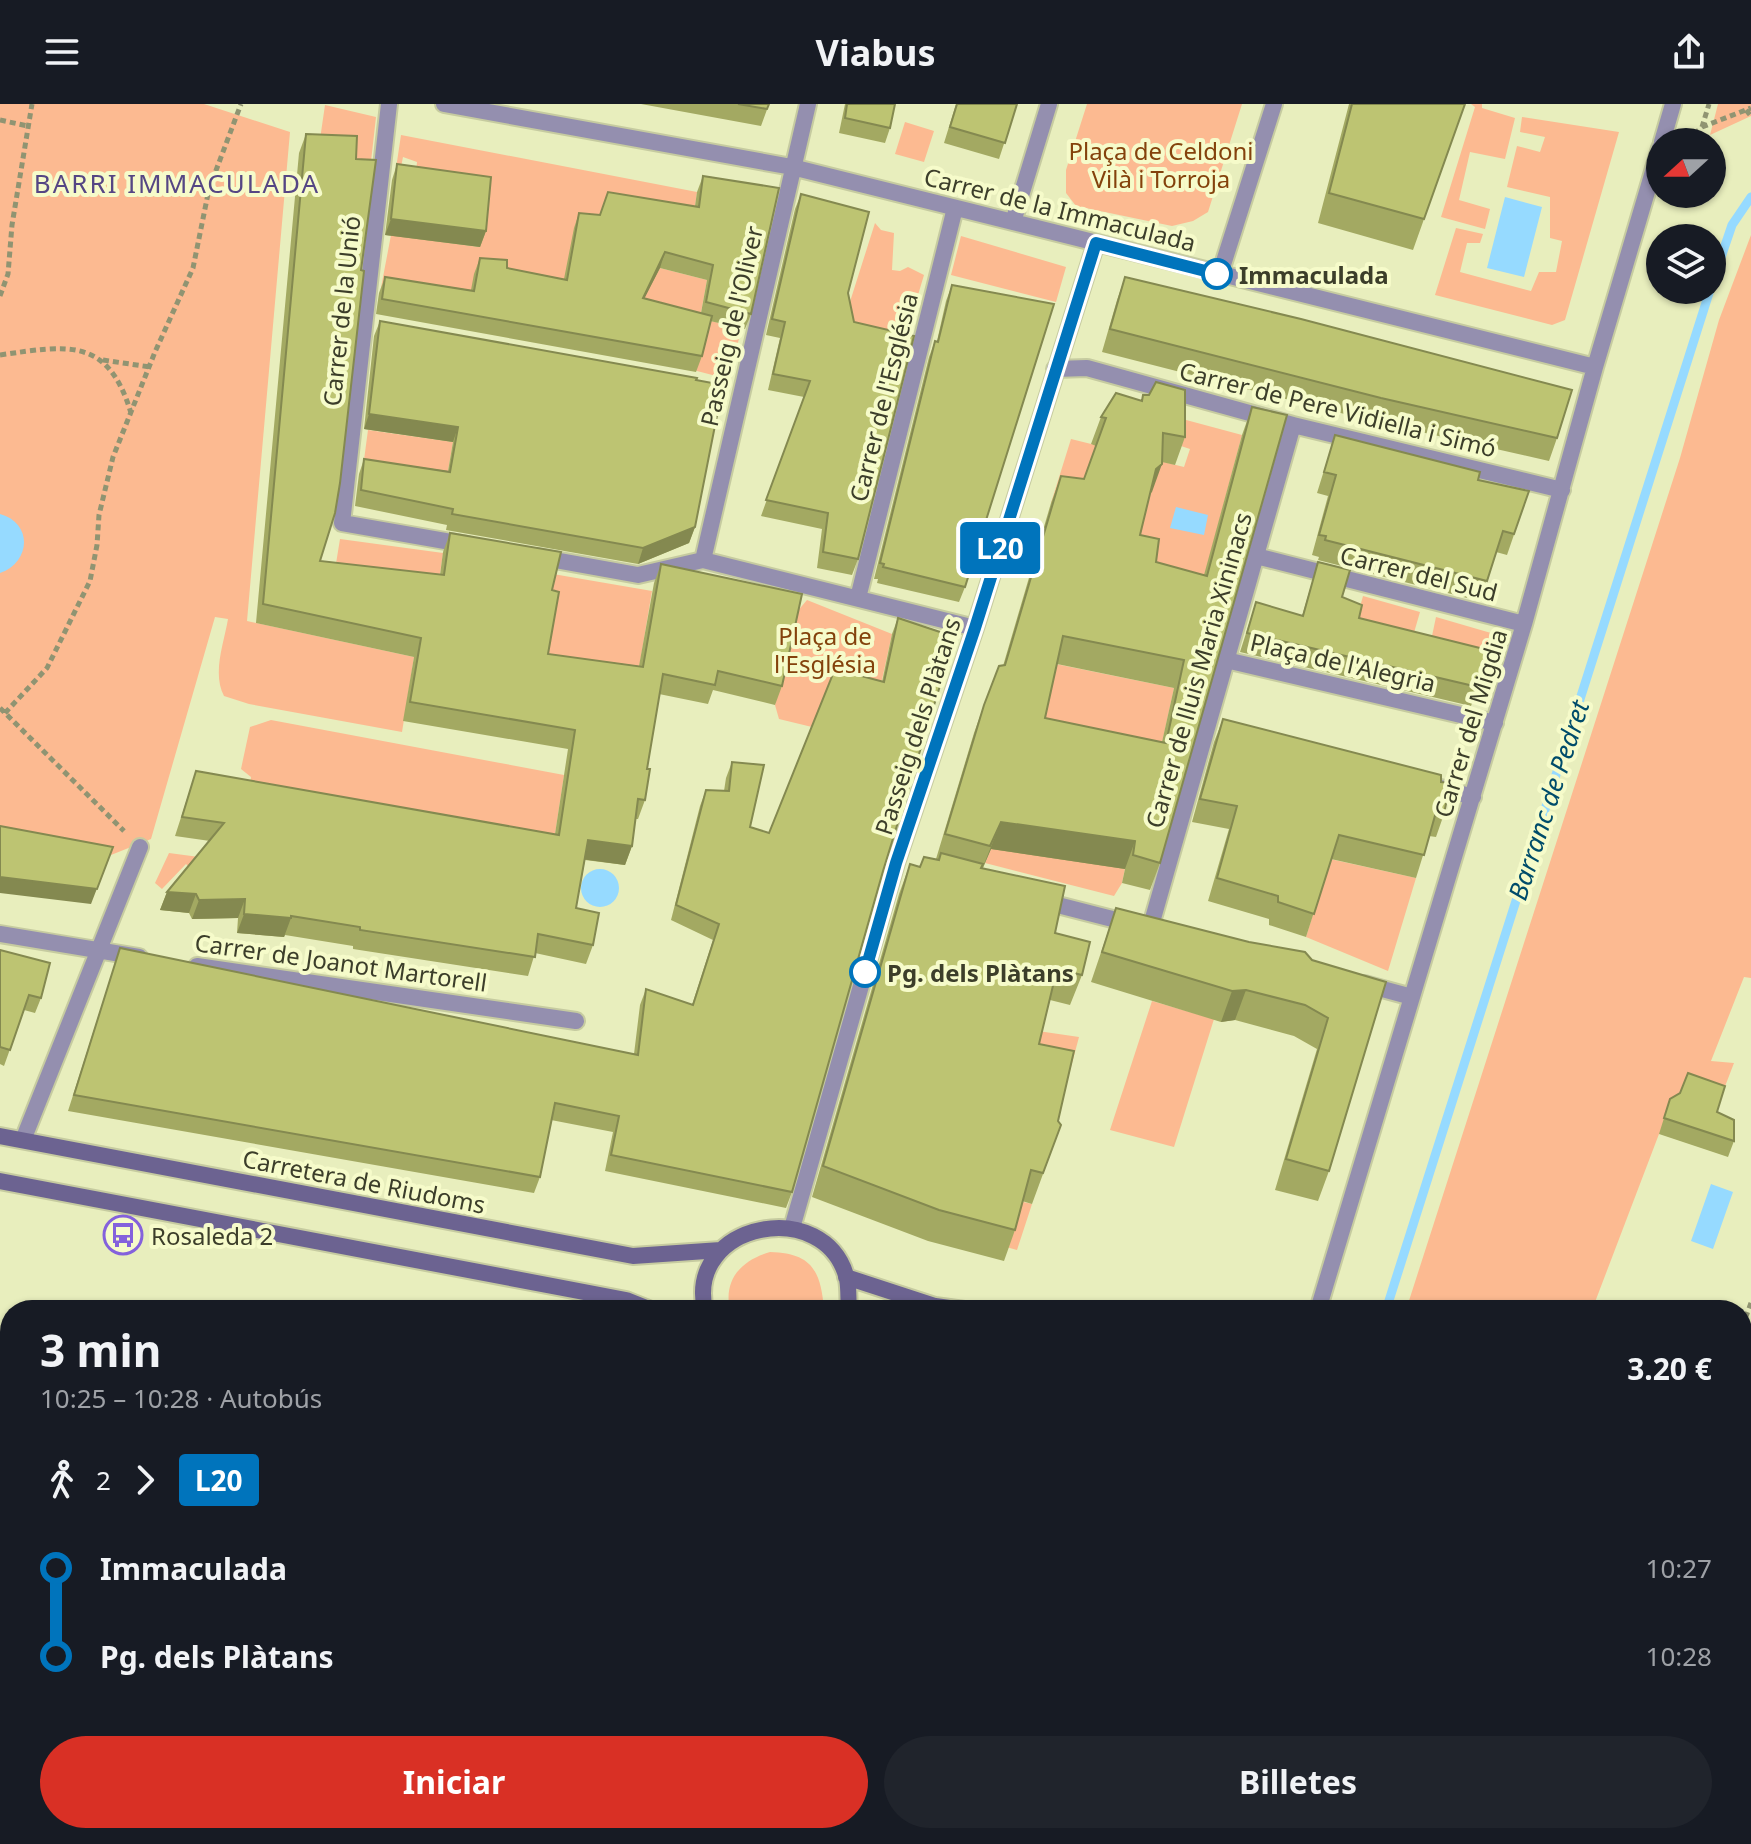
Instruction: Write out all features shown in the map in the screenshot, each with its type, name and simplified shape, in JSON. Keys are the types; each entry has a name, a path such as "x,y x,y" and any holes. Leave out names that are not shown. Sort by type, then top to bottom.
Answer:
{"main road":[{"name":"Carretera de Riudoms","path":"0,1136 633,1256 721,1250"},
{"path":"0,1181 626,1300"},
{"path":"702,1300 707,1272 721,1250 742,1234 767,1227 792,1228 821,1242 834,1255 846,1277 848,1300"},
{"path":"846,1277 917,1300"}],"street":[{"name":"Carrer de la Unió","path":"389,104 371,325 342,523 482,548"},
{"name":"Carrer de la Immaculada","path":"444,104 792,167 1595,367"},
{"name":"Passeig de l'Oliver","path":"703,560 734,389 808,104"},
{"path":"1013,222 1049,104"},
{"path":"1220,274 1274,104"},
{"name":"Carrer del Migdia","path":"1666,128 1673,104"},
{"name":"Carrer del Migdia","path":"1321,1300 1495,723 1646,195"},
{"name":"Carrer de l'Església","path":"858,598 955,208"},
{"name":"Passeig dels Plàtans","path":"792,1228 1096,243"},
{"name":"Carrer de Pere Vidiella i Simó","path":"1055,369 1087,368 1293,425 1562,490"},
{"name":"Carrer de lluis Maria Xininacs","path":"1031,898 1158,931 1207,729 1293,425"},
{"path":"529,556 638,575 703,560 975,628"},
{"name":"Carrer del Sud","path":"1256,556 1524,624"},
{"name":"Plaça de l'Alegria","path":"1226,660 1495,723"},
{"path":"1207,729 1227,733"},
{"path":"1411,781 1473,797"},
{"path":"23,1140 140,847"},
{"name":"Carrer de Joanot Martorell","path":"0,934 576,1021"},
{"path":"1351,981 1412,997"}],"path":[{"path":"0,296 8,274 32,104"},
{"path":"5,713 47,668 90,581 113,457 193,268 209,189 241,104"},
{"path":"1702,127 1709,104"},
{"path":"1702,127 1748,109 1751,116"},
{"path":"0,120 28,126"},
{"path":"0,355 37,349 63,349 88,353 102,360 150,367"},
{"path":"102,360 116,374 131,413"},
{"path":"0,708 140,847"}],"green space":[{"path":"0,104 204,104 290,132 247,621 414,657 402,732 249,704 224,696 219,668 228,619 215,617 151,839 111,855 0,833"},
{"name":"Plaça de Celdoni Vilà i Torroja","path":"1087,104 1242,104 1208,212 1193,221 1172,226 1076,206 1066,193 1066,170"},
{"path":"1471,104 1482,104 1482,108 1515,118 1505,159 1470,152 1459,200 1490,209 1485,229 1441,217 1475,107"},
{"path":"1718,104 1751,104 1751,116 1725,128 1712,128"},
{"path":"325,105 376,117 369,179 318,153"},
{"path":"1522,117 1619,132 1565,320 1552,325 1435,295 1456,228 1483,234 1480,243 1467,243 1460,272 1531,291 1539,272 1556,272 1562,241 1550,238 1550,197 1507,187 1517,146 1540,152 1545,137 1520,132"},
{"path":"905,122 934,131 924,162 895,154"},
{"path":"401,135 697,192 692,228 668,223 655,276 660,268 707,280 700,318 742,329 729,372 720,377 697,371 561,296 469,306 380,293 391,235 479,247 415,182 417,162 403,157 399,177 395,175"},
{"path":"875,223 881,230 894,233 892,270 900,271 908,267 924,275 903,345 852,336 848,308"},
{"path":"1751,235 1751,978 1744,977 1711,1061 1734,1063 1719,1102 1659,1134 1596,1300 1409,1300 1680,458 1719,320"},
{"path":"961,236 1066,267 1056,302 951,275"},
{"path":"1175,417 1242,435 1197,604 1051,503 1071,439 1184,467 1190,449 1175,444"},
{"path":"368,430 453,442 445,488 362,475"},
{"path":"340,539 443,553 437,594 333,582"},
{"path":"553,574 652,591 636,686 544,656 545,609"},
{"path":"1363,596 1420,612 1411,643 1352,636"},
{"name":"Plaça de l'Església","path":"807,600 892,634 878,698 812,727 779,719 775,705 796,613"},
{"path":"1436,617 1491,633 1481,669 1428,655"},
{"path":"1046,662 1174,688 1158,761 1035,746"},
{"path":"271,720 564,775 552,854 248,800 251,777 241,769 250,727"},
{"path":"1003,820 1129,849 1122,883 1114,896 985,863"},
{"path":"169,853 229,861 193,871 186,864 162,889 155,883"},
{"path":"1330,859 1416,878 1388,971 1306,937"},
{"path":"1152,1001 1214,1019 1174,1147 1110,1130"},
{"path":"1038,1031 1079,1037 1067,1082 1028,1074"},
{"path":"1019,1201 1032,1204 1017,1250 999,1245"},
{"path":"770,1252 784,1253 805,1261 817,1275 822,1300 729,1300 729,1289 737,1272"}],"water":[{"path":"1505,197 1542,207 1524,277 1487,268"},
{"path":"1176,507 1208,515 1204,535 1170,528"},
{"path":"0,514 18,525 24,543 18,560 0,573"},
{"path":"600,869 613,875 619,888 613,901 600,907 587,901 581,888 587,875"},
{"path":"1711,1184 1733,1192 1713,1249 1691,1241"}],"building":[{"path":"738,104 769,104 767,109"},
{"path":"847,104 895,104 890,128 845,118"},
{"path":"957,104 1017,104 1005,143 950,127"},
{"path":"1352,104 1465,104 1424,219 1329,193"},
{"path":"306,134 357,136 356,159 376,160 361,270 364,271 340,483 335,513 320,561 444,575 450,533 561,552 552,590 559,592 548,654 643,667 661,564 802,594 782,686 718,671 715,685 663,674 647,769 650,769 645,800 638,799 632,846 588,840 576,908 599,913 593,945 538,934 535,957 291,916 244,914 245,899 199,900 196,894 167,892 224,823 182,817 196,771 559,835 575,730 410,702 421,638 263,604"},
{"path":"397,164 491,177 486,231 391,219"},
{"path":"703,176 779,188 751,314 706,302 713,265 665,252 643,298 712,316 702,356 382,299 385,277 474,291 480,258 507,260 507,268 567,280 579,213 600,215 608,192 699,207"},
{"path":"801,194 869,212 848,293 854,322 914,336 858,559 823,552 828,513 766,500 810,381 773,374 785,322 772,319"},
{"path":"1125,277 1301,319 1572,390 1557,438 1381,398 1110,329"},
{"path":"952,285 1054,304 965,587 883,567 884,564 880,563 935,341 938,342"},
{"path":"380,321 723,385 695,527 643,548 452,514 453,509 361,490 364,459 450,472 458,427 369,414"},
{"path":"1156,382 1185,390 1185,437 1163,433 1162,464 1156,469 1140,535 1159,539 1156,562 1207,576 1252,407 1287,415 1160,863 1133,855 1135,841 1001,822 990,846 945,834 984,705 999,666 1005,665 1061,476 1084,479 1106,418 1101,417 1116,393 1142,401 1143,395 1149,395","holes":["1063,636 1184,660 1166,743 1045,718"]},
{"path":"1335,435 1480,472 1478,480 1529,491 1514,534 1503,531 1487,581 1325,540 1326,536 1319,535 1336,475 1324,472"},
{"path":"1318,562 1350,570 1342,597 1362,605 1359,618 1488,650 1478,687 1247,633 1256,602 1303,616"},
{"path":"898,618 955,637 883,871 792,1192 611,1155 619,1116 555,1103 540,1177 74,1095 120,948 638,1055 646,989 693,1005 719,924 676,905 706,790 729,791 732,762 764,765 750,827 769,833 835,669 884,682"},
{"path":"1223,719 1441,775 1441,782 1450,783 1444,814 1436,812 1424,855 1339,835 1314,914 1278,902 1278,896 1217,878 1237,806 1200,799"},
{"path":"0,826 113,847 97,889 0,877"},
{"path":"941,853 983,864 981,868 1065,886 1055,933 1090,942 1082,975 1057,969 1039,1044 1074,1051 1058,1121 1061,1125 1043,1173 1031,1170 1015,1230 939,1210 823,1166 910,864 920,867 924,857 939,860"},
{"path":"1116,908 1249,942 1305,952 1312,960 1386,982 1329,1171 1286,1159 1328,1018 1305,1005 1246,990 1232,991 1102,952"},
{"path":"0,950 50,963 41,998 29,995 10,1050 0,1047"},
{"path":"1688,1073 1725,1086 1717,1112 1734,1120 1734,1141 1664,1118 1670,1099 1680,1093"}],"waterway":[{"name":"Barranc de Pedret","path":"1726,243 1732,225 1751,197"},
{"name":"Barranc de Pedret","path":"1389,1300 1706,304"}],"bus line":[{"name":"L20","path":"865,972 896,863 975,628 1096,243 1217,274"}],"place":[{"name":"Immaculada","path":"1217,274"},
{"name":"Pg. dels Plàtans","path":"865,972"},
{"name":"Rosaleda 2","path":"123,1235"}],"district":[{"name":"BARRI IMMACULADA","path":"177,183"}]}
